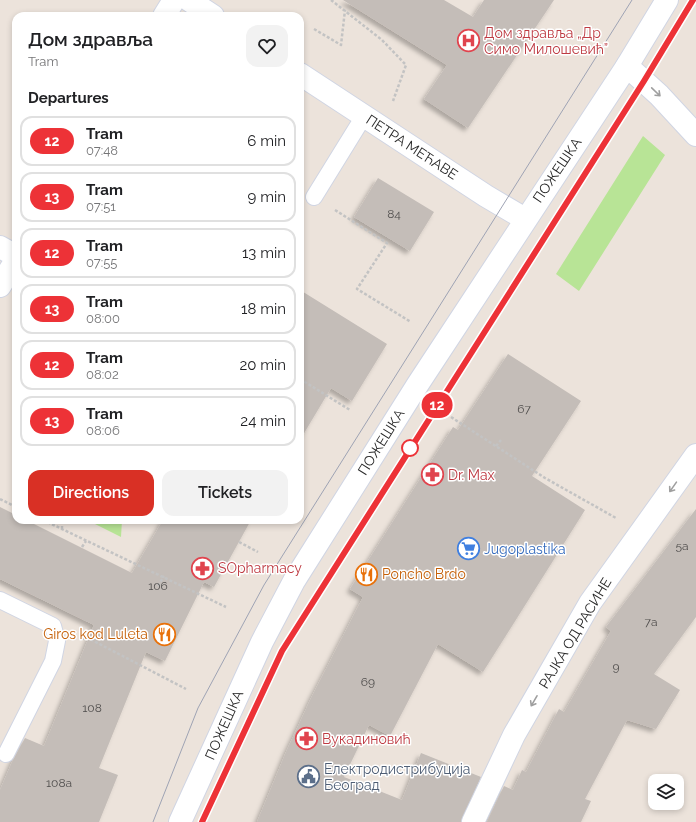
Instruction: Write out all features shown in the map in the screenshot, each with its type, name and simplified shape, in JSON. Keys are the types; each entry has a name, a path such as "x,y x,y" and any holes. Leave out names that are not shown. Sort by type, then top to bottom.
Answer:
{"main road":[{"path":"166,12 174,0"},
{"path":"189,0 207,12"},
{"name":"ПОЖЕШКА","path":"180,822 262,642 294,581 418,384 525,219 627,66 667,0"},
{"path":"627,66 659,95 696,135"},
{"name":"ПЕТРА МЕЋАВЕ","path":"304,77 525,219"},
{"path":"0,247 12,254"},
{"path":"0,286 12,266"},
{"name":"РАЈКА ОД РАСИНЕ","path":"473,822 514,735 590,603 696,455"}],"lane":[{"path":"314,197 364,116"},
{"path":"0,600 53,626 57,641 53,662 6,754"}],"path":[{"path":"331,0 382,40 406,65 392,105"},
{"path":"314,29 342,45 345,10"},
{"path":"314,197 387,243 357,290 411,322"},
{"path":"304,381 350,410"},
{"path":"451,417 546,478 599,507"},
{"path":"496,446 500,440"},
{"path":"0,499 12,505"},
{"path":"51,524 164,576 226,607"},
{"path":"62,524 62,529"},
{"path":"82,547 86,541"},
{"path":"240,542 258,552"},
{"path":"158,586 164,576"},
{"path":"88,638 186,690"}],"green space":[{"path":"643,136 665,155 579,291 556,274"},
{"path":"95,524 122,524 121,537"}],"building":[{"name":"Дом здравља „Др Симо Милошевић”","path":"343,0 444,0 473,17 484,0 554,0 468,128 424,99 447,65"},
{"path":"378,178 434,212 410,251 354,217"},
{"path":"304,292 387,344 352,401 331,388 304,433"},
{"path":"508,354 581,401 532,476 585,510 483,672 438,644 390,736 369,725 344,777 402,800 421,753 481,777 461,822 257,822 286,752 312,696 363,597 350,589 453,427 458,430"},
{"path":"0,507 12,513 12,524 34,524 132,573 161,524 249,524 214,587 204,582 165,661 146,652 99,768 118,775 99,822 0,822 0,790 12,762 25,738 44,746 94,625 0,579"},
{"path":"696,509 696,617 654,674 680,690 656,729 627,720 585,799 591,801 581,822 487,822 504,786 513,790 522,770 526,772 559,709 564,712 611,631 606,627"}],"tram line":[{"path":"304,521 632,0"},
{"path":"202,822 282,651 644,81 693,0"},
{"name":"12","path":"202,822 243,731 282,651 520,274 644,81 693,0"},
{"path":"153,822 198,708 264,585 302,524"}],"place":[{"name":"Дом здравља „Др Симо Милошевић”","path":"468,41"},
{"name":"Dr. Max","path":"433,475"},
{"name":"Jugoplastika","path":"468,549"},
{"name":"SOpharmacy","path":"203,568"},
{"name":"Poncho Brdo","path":"366,574"},
{"name":"Giros kod Luleta","path":"164,634"},
{"name":"Вукадиновић","path":"306,739"},
{"name":"Електродистрибуција Београд","path":"309,777"}]}
